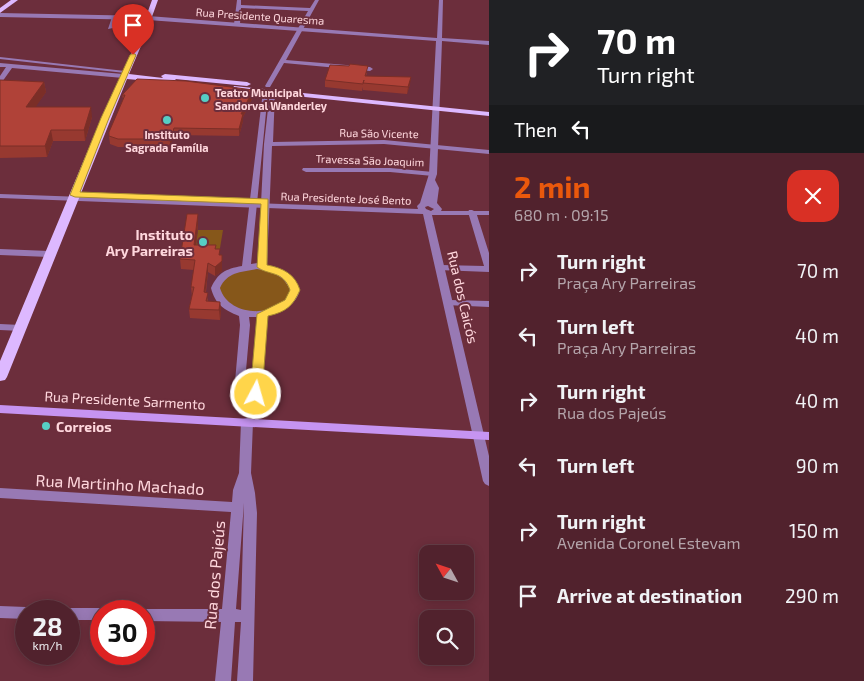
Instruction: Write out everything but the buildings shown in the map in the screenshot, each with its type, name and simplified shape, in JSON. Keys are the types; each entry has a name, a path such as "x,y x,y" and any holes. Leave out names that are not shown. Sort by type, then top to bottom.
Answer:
{"main road":[{"path":"0,11 15,0"},
{"path":"0,377 124,74 141,39 155,0"},
{"path":"124,74 268,90 436,105 489,107"},
{"path":"436,105 489,114"},
{"name":"Rua Presidente Sarmento","path":"0,409 484,435"}],"street":[{"path":"246,267 268,90 282,61 317,0"},
{"name":"Rua dos Caicós","path":"441,0 432,177 435,188 429,209 429,225 434,237 448,303 484,435 489,481"},
{"path":"237,24 239,3 312,10"},
{"name":"Rua Presidente Quaresma","path":"0,15 148,18 489,43"},
{"path":"110,28 115,17"},
{"path":"0,58 124,74"},
{"path":"282,61 370,69"},
{"path":"5,66 124,74"},
{"path":"0,73 5,66"},
{"path":"0,81 5,66"},
{"path":"262,267 268,144 268,90"},
{"name":"Rua São Vicente","path":"268,144 384,142 489,152"},
{"name":"Travessa São Joaquim","path":"306,170 390,170 432,177"},
{"name":"Rua Presidente José Bento","path":"0,196 429,209 489,213"},
{"name":"Rua Presidente José Bento","path":"429,209 489,208"},
{"path":"441,268 489,268 485,242 472,212"},
{"path":"0,252 49,254"},
{"path":"245,325 262,319 290,302 295,290 292,282 275,269 246,267 227,273 218,279 214,287 215,296 221,304 231,310 262,319"},
{"path":"448,303 489,304"},
{"path":"244,314 245,325 239,393 240,396 246,399 254,397 256,394 262,319"},
{"path":"0,327 21,328"},
{"path":"242,362 259,363"},
{"name":"Rua dos Pajeús","path":"245,681 251,506 245,473 247,422"},
{"name":"Rua dos Pajeús","path":"223,681 237,507 239,490 245,473"},
{"name":"Rua Martinho Machado","path":"0,493 237,507"},
{"path":"0,612 15,613"},
{"path":"155,615 248,616"}],"shaded area":[{"path":"198,230 223,230 219,254 195,255"},
{"path":"251,267 282,273 293,296 277,310 249,313 223,302 218,284 226,276"}],"place":[{"name":"Teatro Municipal Sandorval Wanderley","path":"205,98"},
{"name":"Instituto Sagrada Família","path":"167,120"},
{"name":"Instituto Ary Parreiras","path":"203,242"},
{"name":"Correios","path":"46,426"}],"route":[{"path":"133,55 105,118 75,195 265,201 262,267 275,269 285,275 292,282 295,290 290,302 282,308 262,314 256,394"}]}
